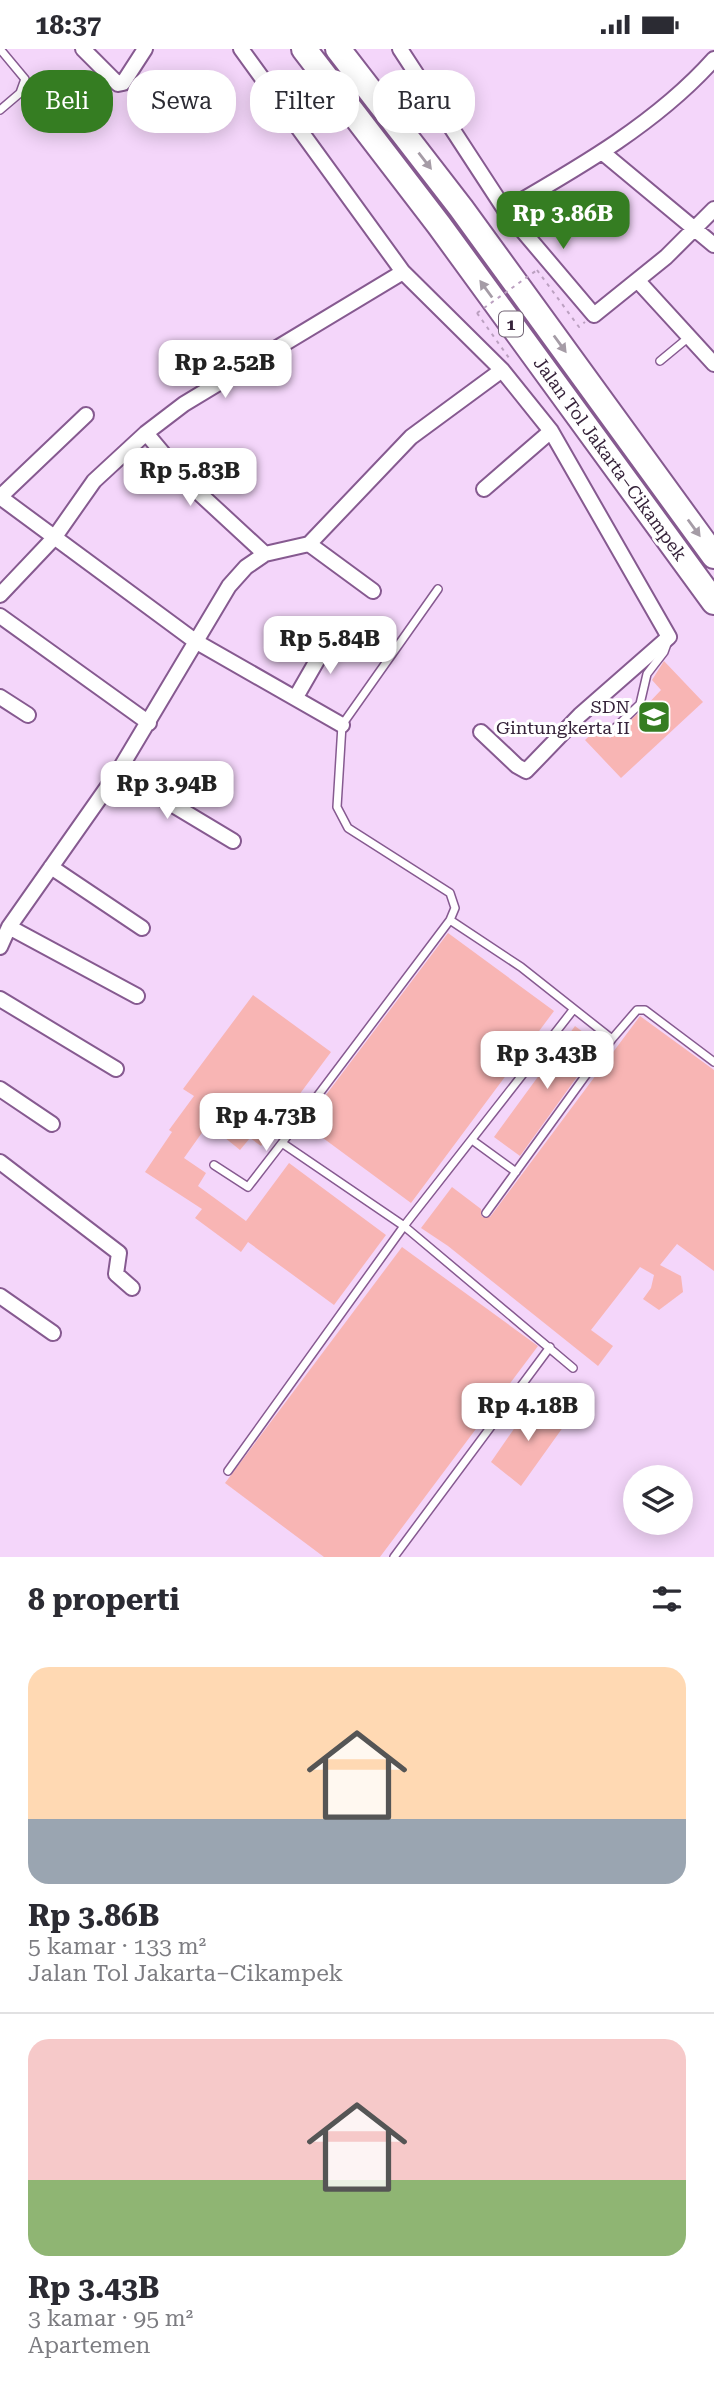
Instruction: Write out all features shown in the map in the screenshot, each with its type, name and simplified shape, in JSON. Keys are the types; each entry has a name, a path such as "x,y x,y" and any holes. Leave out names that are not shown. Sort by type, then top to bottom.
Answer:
{"highway":[{"name":"Jalan Tol Jakarta–Cikampek","path":"304,49 439,225 714,601"},
{"name":"Jalan Tol Jakarta–Cikampek","path":"338,49 461,208 714,556"}],"street":[{"path":"83,49 118,84 123,83 145,49"},
{"path":"241,49 402,272 507,366 551,431 669,636 580,715 526,771 517,767 481,732"},
{"path":"400,49 505,210 594,315 638,281 714,209"},
{"path":"505,210 602,152 665,104 714,59"},
{"path":"602,152 714,245"},
{"path":"0,595 54,538 94,481 146,433 184,404 402,272"},
{"path":"638,281 714,364"},
{"path":"0,947 9,927 118,772 229,586 246,567 265,554 309,544 411,437 507,366"},
{"path":"86,415 0,497 195,641 342,725"},
{"path":"484,489 551,431"},
{"path":"146,433 187,482 265,554"},
{"path":"309,544 373,590"},
{"path":"0,616 149,723"},
{"path":"296,697 319,657 312,649 320,633"},
{"path":"0,697 28,715"},
{"path":"118,772 233,841"},
{"path":"51,867 142,928"},
{"path":"9,927 137,996"},
{"path":"0,999 116,1069"},
{"path":"0,1089 52,1125"},
{"path":"0,1162 119,1253 116,1274 132,1288"},
{"path":"0,1296 53,1333"}],"lane":[{"path":"0,49 25,79 20,93 0,110"},
{"path":"660,361 690,336"},
{"path":"214,1165 248,1187 450,920 455,908 450,893 348,828 337,807 342,725 438,589"},
{"path":"615,728 640,704 648,672 664,652 669,636"},
{"path":"450,920 521,967 612,1039"},
{"path":"486,1213 612,1039 641,1009 653,1015 714,1062"},
{"path":"228,1471 404,1226 573,1010"},
{"path":"472,1140 516,1172"},
{"path":"282,1143 404,1226 573,1368"},
{"path":"394,1557 550,1347"}],"path":[{"path":"507,366 477,313 537,270 579,327"}],"building":[{"name":"SDN Gintungkerta II","path":"664,661 703,702 621,778 585,740 599,727 610,738 644,708 661,690 652,680"},
{"path":"448,933 554,1011 411,1203 304,1124"},
{"path":"253,995 331,1052 261,1146 250,1138 240,1150 214,1129 212,1132 206,1127 184,1158 206,1173 198,1186 246,1221 289,1163 386,1235 334,1305 248,1242 241,1252 195,1218 202,1209 145,1172 172,1132 169,1130 194,1096 183,1089"},
{"path":"640,1016 714,1070 714,1271 677,1244 660,1265 681,1276 683,1292 659,1310 643,1299 651,1288 654,1275 640,1267 591,1330 613,1346 598,1366 448,1246 421,1228 452,1187 481,1209 482,1217 490,1217"},
{"path":"575,1026 600,1045 520,1156 494,1137"},
{"path":"402,1247 538,1346 380,1557 324,1557 225,1483"},
{"path":"534,1400 566,1423 521,1486 491,1462"}],"place":[{"name":"SDN Gintungkerta II","path":"654,717"}]}
